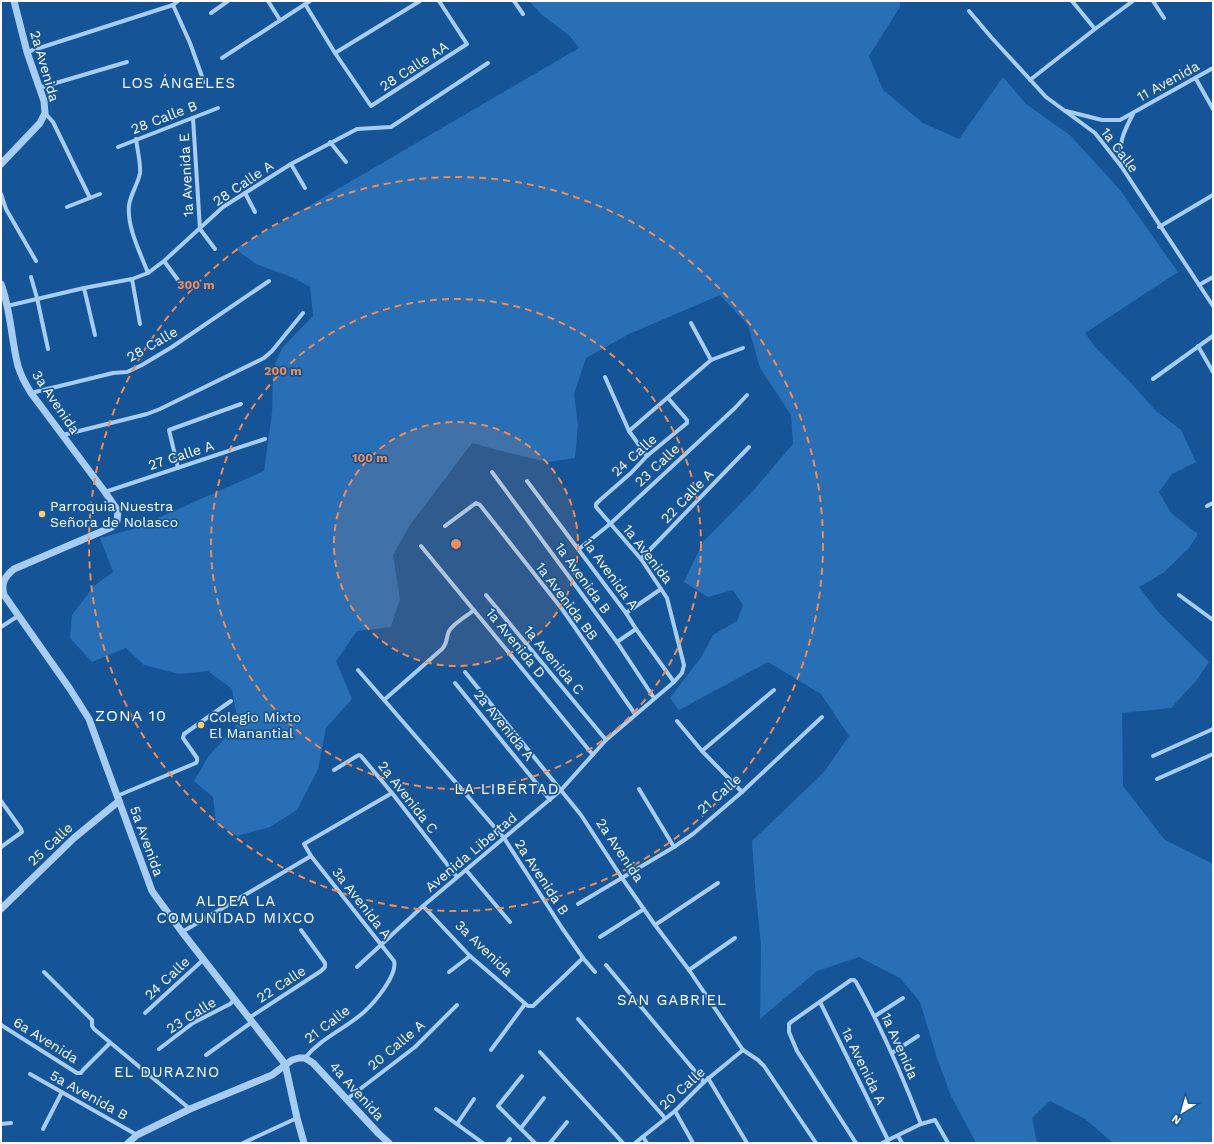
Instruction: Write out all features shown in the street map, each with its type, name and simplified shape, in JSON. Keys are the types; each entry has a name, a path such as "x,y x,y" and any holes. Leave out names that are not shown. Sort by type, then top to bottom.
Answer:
{"street":[{"name":"2a Avenida","path":"14,1 27,52 44,101 45,113 54,122 90,198"},
{"path":"27,52 173,5 178,1"},
{"path":"211,13 228,1"},
{"path":"268,1 280,20"},
{"path":"222,58 310,1"},
{"path":"305,4 335,53 420,1"},
{"name":"28 Calle AA","path":"335,53 371,106 467,44 439,1"},
{"path":"514,1 523,14"},
{"path":"1072,1 1095,29"},
{"path":"1030,80 1133,1"},
{"path":"1153,1 1164,18"},
{"path":"173,5 190,43 204,82"},
{"name":"1a Calle","path":"969,11 1046,97 1095,133 1121,166 1213,306"},
{"path":"39,88 127,62"},
{"name":"28 Calle A","path":"7,306 37,298 132,279 148,273 164,261 223,207 291,164 357,128 391,127 488,63"},
{"name":"11 Avenida","path":"1063,110 1102,120 1120,120 1196,79 1213,68"},
{"path":"1196,79 1213,109"},
{"name":"28 Calle B","path":"118,147 218,108"},
{"path":"1,164 40,122 45,113"},
{"name":"11 Avenida","path":"1121,166 1120,148 1124,131 1133,113"},
{"name":"1a Avenida E","path":"193,118 200,229 215,249"},
{"path":"136,139 140,172 129,205 129,216 137,245 148,273"},
{"path":"330,142 346,162"},
{"path":"291,164 305,188"},
{"path":"245,193 255,212"},
{"path":"1,194 6,210 36,261"},
{"path":"67,207 100,194"},
{"path":"1160,226 1213,195"},
{"path":"164,261 178,280"},
{"path":"31,277 48,349"},
{"path":"1199,285 1213,277"},
{"path":"132,279 140,324"},
{"name":"28 Calle","path":"32,394 113,373 127,372 142,365 172,347 269,281"},
{"name":"3a Avenida","path":"1,284 7,306 18,366 23,379 32,394 118,511 118,521 112,527 14,569 4,580"},
{"path":"84,288 95,336"},
{"path":"62,435 147,414 257,362 272,350 303,313"},
{"path":"691,323 712,360"},
{"path":"1153,379 1213,336"},
{"path":"1198,346 1213,372"},
{"path":"629,431 712,360 743,348"},
{"path":"605,378 629,431 647,456"},
{"name":"23 Calle","path":"579,549 610,524 735,408 747,395"},
{"name":"24 Calle","path":"596,504 647,456 687,423 687,420 668,398"},
{"path":"178,468 169,430 241,404"},
{"name":"27 Calle A","path":"105,492 265,439"},
{"name":"22 Calle A","path":"641,559 749,447"},
{"name":"1a Avenida B","path":"492,472 617,642 654,698"},
{"name":"1a Avenida A","path":"527,481 626,613 674,682"},
{"name":"1a Avenida BB","path":"445,526 478,503 562,609 635,714"},
{"path":"1207,506 1213,503"},
{"name":"1a Avenida","path":"596,504 596,507 641,559 669,603 684,669"},
{"name":"1a Avenida D","path":"421,546 593,755"},
{"name":"5a Avenida","path":"4,580 2,587 4,595 70,689 89,719 152,892 203,960 285,1064 304,1143"},
{"path":"626,613 661,589"},
{"name":"1a Avenida C","path":"486,595 606,740"},
{"path":"1179,595 1213,620"},
{"path":"384,700 442,649 447,642 448,635 452,628 474,610"},
{"path":"1,628 18,616"},
{"path":"617,642 636,629"},
{"name":"Avenida Libertad","path":"356,967 423,906 550,800 561,790 606,740 674,682 684,669"},
{"name":"2a Avenida B","path":"358,670 504,838 562,928 583,958 595,972"},
{"name":"2a Avenida","path":"465,672 581,815 622,878 689,970 743,1050"},
{"name":"2a Avenida A","path":"455,683 550,800"},
{"path":"702,752 774,690"},
{"name":"25 Calle","path":"1,909 74,838 118,798 196,763 197,761 183,736 184,734 231,701"},
{"name":"21 Calle","path":"578,904 674,847 693,834 742,792 822,718"},
{"path":"677,721 702,752 742,792"},
{"path":"1153,756 1213,729"},
{"path":"1157,779 1213,754"},
{"name":"2a Avenida C","path":"334,770 359,755 361,756 392,793 457,877"},
{"path":"639,789 674,847"},
{"path":"182,932 311,856 304,846 305,843 392,793"},
{"path":"1,801 22,832 1,847"},
{"name":"3a Avenida A","path":"311,856 394,961 395,965"},
{"path":"466,870 510,922"},
{"path":"655,925 718,883"},
{"name":"3a Avenida","path":"423,906 470,956 525,1004 530,1006 533,1006 583,958"},
{"path":"600,937 644,909"},
{"name":"22 Calle","path":"206,1055 250,1020 321,971 325,963 301,930"},
{"path":"689,970 735,938"},
{"path":"449,972 470,956"},
{"name":"24 Calle","path":"145,1013 203,960"},
{"name":"21 Calle","path":"128,1143 137,1134 190,1109 272,1075 285,1064 299,1058 305,1058 313,1048 364,1012 387,985 395,965"},
{"path":"606,965 704,1082"},
{"path":"44,972 92,1020 92,1026 94,1029 190,1109"},
{"name":"1a Avenida","path":"820,1002 851,980 854,980 875,1016 921,1124"},
{"path":"875,1016 903,998"},
{"name":"23 Calle","path":"159,1049 193,1023 230,1004 235,999"},
{"path":"820,1002 789,1024 789,1032 797,1051 856,1143"},
{"name":"1a Avenida A","path":"820,1002 888,1140"},
{"path":"491,1050 525,1004"},
{"name":"20 Calle A","path":"347,1099 415,1046 457,1005"},
{"path":"578,1019 665,1118"},
{"name":"6a Avenida","path":"1,1025 77,1073 80,1073 110,1043"},
{"path":"892,1053 918,1036"},
{"path":"743,1050 764,1066 816,1143"},
{"name":"20 Calle","path":"636,1143 675,1111 708,1078 743,1050"},
{"path":"540,1052 623,1143"},
{"name":"4a Avenida","path":"305,1058 313,1063 389,1143"},
{"name":"5a Avenida B","path":"30,1074 137,1134"},
{"path":"522,1076 498,1106 536,1143"},
{"path":"708,1078 747,1143"},
{"path":"43,1129 62,1092"},
{"path":"521,1128 544,1098"},
{"path":"457,1124 474,1099"},
{"path":"436,1109 483,1143"},
{"path":"675,1111 693,1143"},
{"path":"243,1143 297,1118"},
{"path":"882,1143 921,1124 936,1120 948,1143"},
{"path":"550,1143 568,1122"},
{"path":"1,1124 11,1123"},
{"path":"643,1136 647,1143"},
{"path":"898,1136 902,1143"}],"shaded area":[{"path":"529,1 900,1 900,7 869,56 883,90 923,123 959,139 1003,77 1026,104 1071,136 1120,190 1178,272 1085,333 1095,347 1131,383 1156,411 1181,430 1196,462 1172,474 1159,492 1171,513 1198,534 1189,548 1163,573 1139,587 1159,613 1209,662 1196,681 1171,708 1122,713 1123,786 1165,840 1213,864 1213,1143 1113,1143 1085,1119 1050,1101 1032,1118 1037,1143 976,1143 951,1096 937,1058 920,1002 900,978 859,957 817,971 760,1019 761,945 752,841 824,772 849,736 821,694 768,662 679,710 670,698 702,656 713,635 737,621 743,605 733,590 708,597 684,582 703,542 752,492 793,444 791,415 760,368 748,325 720,295 629,334 586,358 574,394 578,425 575,458 548,462 472,443 410,525 393,555 400,599 391,627 357,631 336,661 352,699 326,728 318,769 297,810 270,827 237,836 216,823 213,797 194,781 208,757 238,723 232,689 208,671 179,674 144,665 126,648 92,662 70,638 72,615 94,586 113,572 100,538 133,529 264,471 272,413 273,369 282,348 313,316 310,287 294,278 256,264 235,249 579,48 570,36 542,15"}],"place":[{"name":"Parroquia Nuestra Señora de Nolasco","path":"42,514"},
{"name":"Colegio Mixto El Manantial","path":"201,725"}],"district":[{"name":"LOS ÁNGELES","path":"179,83"},
{"name":"ZONA 10","path":"131,715"},
{"name":"LA LIBERTAD","path":"507,789"},
{"name":"ALDEA LA COMUNIDAD MIXCO","path":"236,910"},
{"name":"SAN GABRIEL","path":"672,1000"},
{"name":"EL DURAZNO","path":"167,1072"}]}
